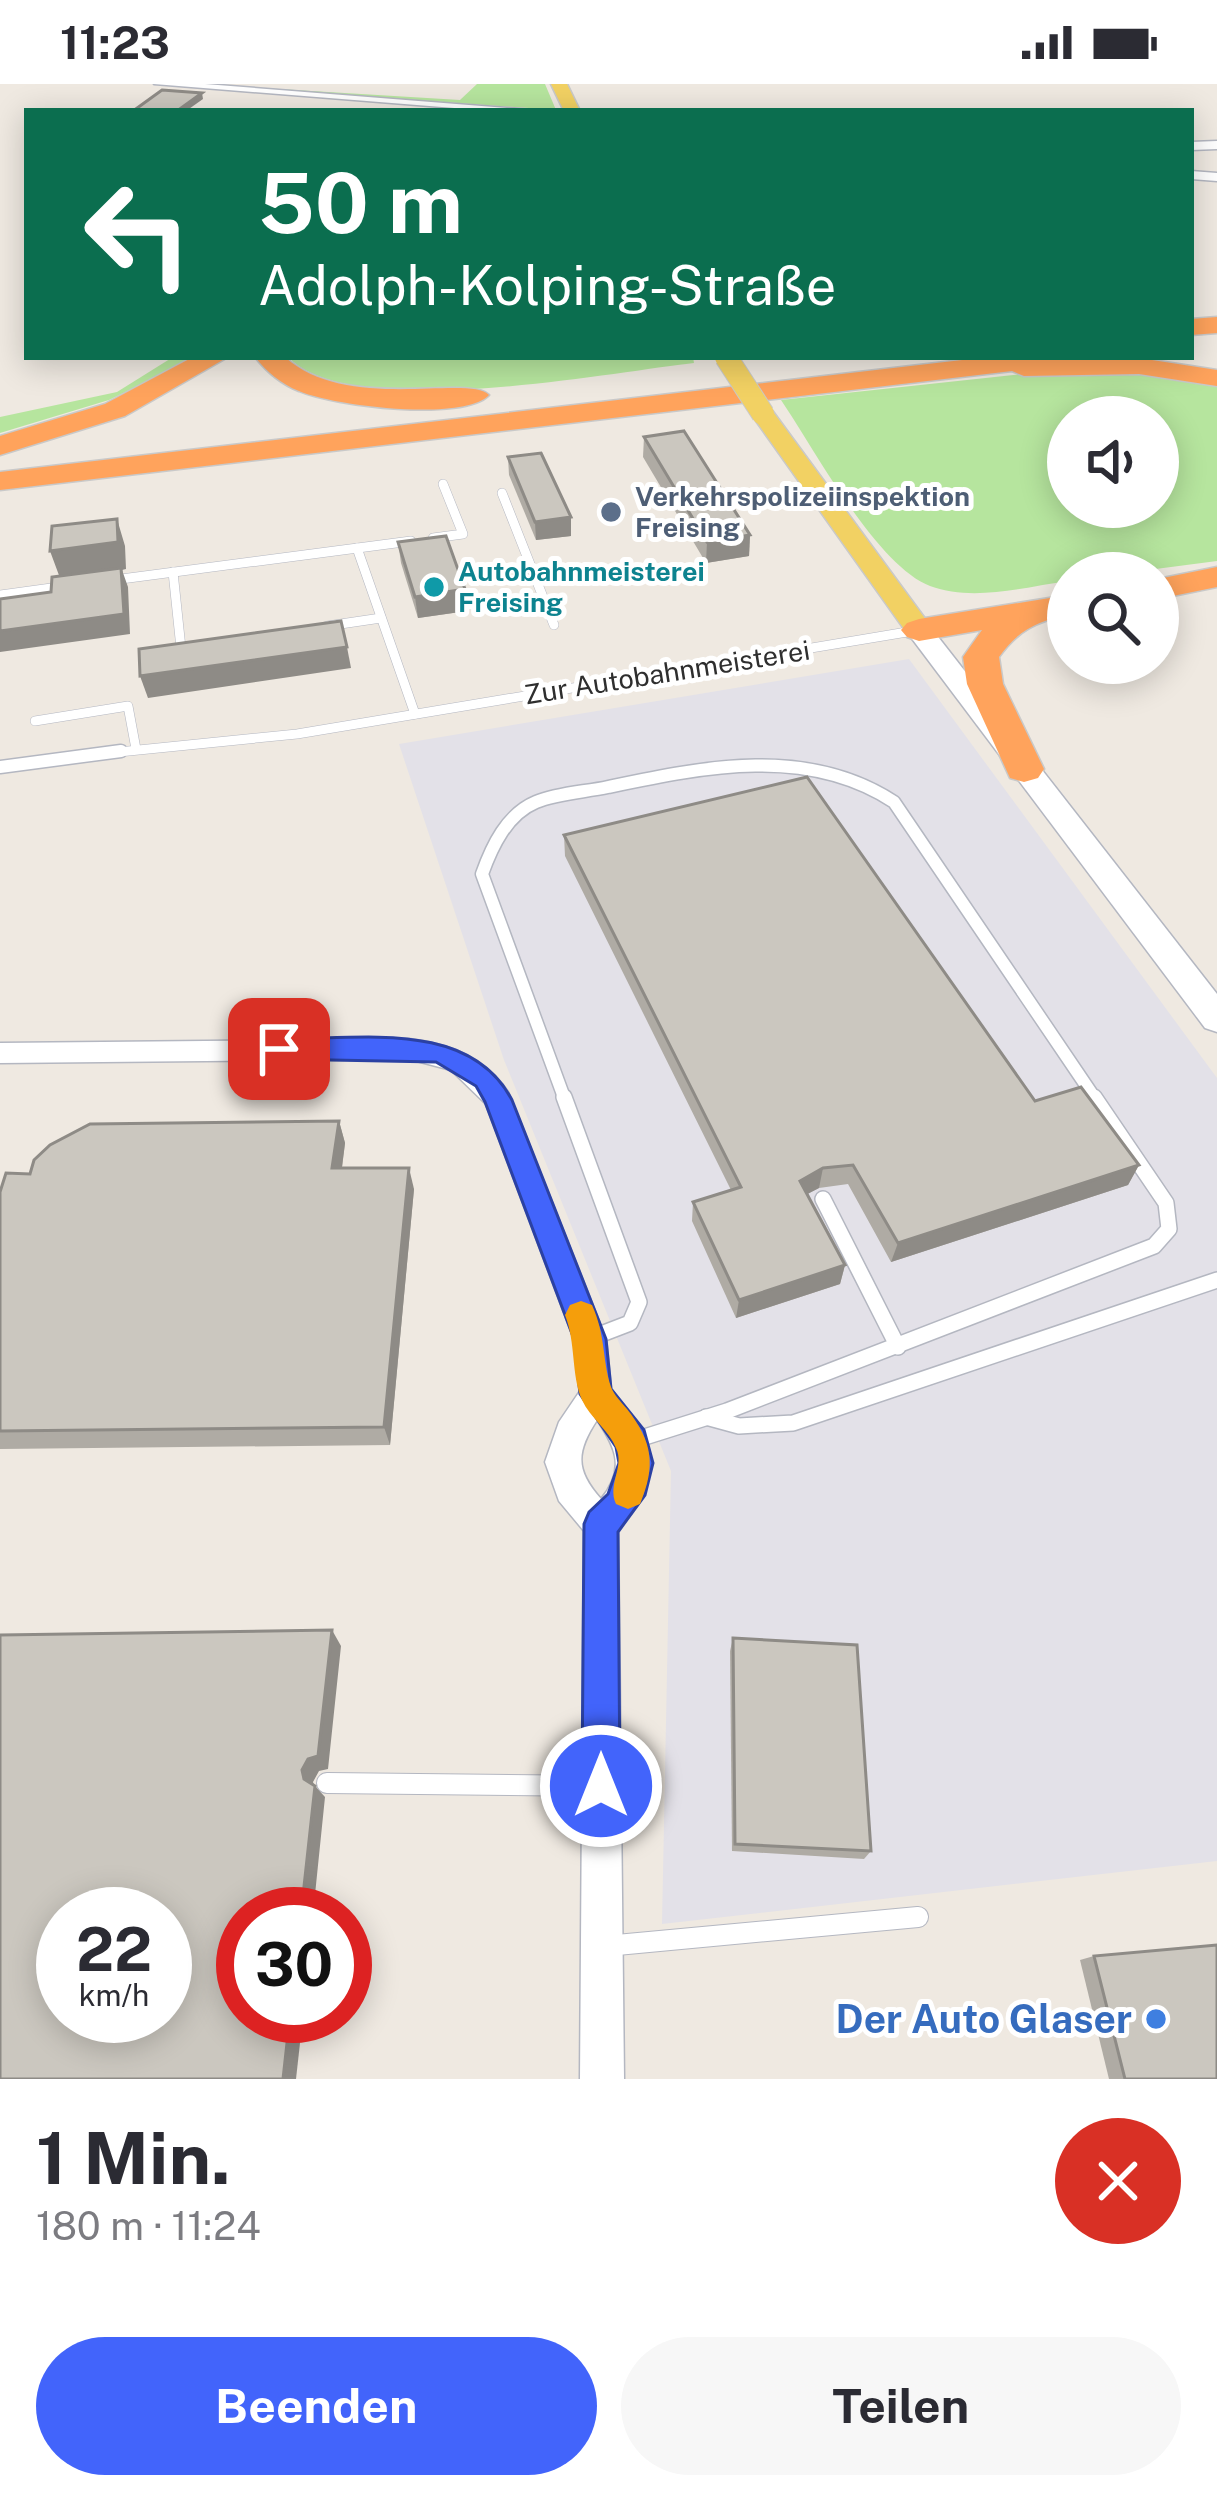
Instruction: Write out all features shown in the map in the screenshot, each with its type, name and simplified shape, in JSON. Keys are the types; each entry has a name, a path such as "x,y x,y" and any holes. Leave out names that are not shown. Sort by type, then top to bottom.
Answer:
{"highway":[{"path":"0,446 116,410 208,360"},
{"path":"273,360 298,380 341,394 440,399 540,395"},
{"path":"0,462 540,395 871,360"},
{"path":"0,482 1025,360"},
{"path":"971,365 1139,366 1217,378"},
{"path":"1179,585 1217,577"},
{"path":"919,630 1047,609"},
{"path":"1024,769 986,684 981,657 997,634 1026,613"}],"main road":[{"path":"559,84 570,107"},
{"path":"727,360 919,630 1217,1019"}],"street":[{"path":"159,84 498,108"},
{"path":"0,1053 409,1049 460,1060 485,1079 498,1100 590,1339 596,1394 632,1441 633,1483 620,1506 601,1524"},
{"path":"596,1394 579,1419 560,1464 563,1484 601,1524 602,2079"}],"lane":[{"path":"0,595 463,534 443,484"},
{"path":"502,494 554,625"},
{"path":"357,548 415,714"},
{"path":"173,572 181,648 203,645"},
{"path":"314,628 381,618"},
{"name":"Zur Autobahnmeisterei","path":"0,767 297,734 919,630"},
{"path":"35,722 128,706 136,749"},
{"path":"590,1339 630,1323 639,1302 482,874 492,842 514,814 537,801 766,763 836,768 876,785 894,802 1166,1203 1168,1228 1154,1246 898,1347 632,1441"},
{"path":"824,1199 898,1347"},
{"path":"706,1417 739,1426 793,1423 1217,1280"},
{"path":"327,1783 601,1786"},
{"path":"601,1946 918,1917"}],"shaded area":[{"path":"909,659 1217,1078 1217,1861 662,1924 671,1471 504,1060 399,744"}],"green space":[{"path":"197,84 460,100 477,84 545,84 555,108"},
{"path":"168,360 191,360 109,400 0,433 0,417 117,392"},
{"path":"293,360 694,363 543,383 421,391 320,377"},
{"path":"1121,368 1217,382 1217,561 1179,566 1179,552 1047,552 1047,584 964,593 930,586 909,574 868,531 781,400 1068,369"}],"building":[{"path":"162,90 202,93 181,108 137,108"},
{"path":"684,431 750,535 707,542 644,437"},
{"path":"541,453 571,517 535,522 508,457"},
{"path":"117,519 118,542 50,551 52,526"},
{"path":"446,536 465,589 415,597 398,542"},
{"path":"121,568 124,614 0,631 0,599 51,592 52,577"},
{"path":"341,621 347,647 140,676 139,649"},
{"path":"807,777 1035,1101 1081,1087 1139,1165 898,1243 853,1165 823,1168 800,1181 845,1265 739,1300 693,1202 741,1187 564,835"},
{"path":"339,1121 332,1168 409,1168 384,1427 0,1431 0,1192 6,1173 30,1174 34,1160 50,1145 90,1124"},
{"path":"332,1630 318,1756 308,1759 302,1770 304,1779 315,1786 304,1887 216,1887 216,2043 287,2043 283,2079 0,2079 0,1635"},
{"path":"733,1638 857,1645 871,1851 735,1844"},
{"name":"Der Auto Glaser","path":"1217,1945 1217,2079 1125,2079 1094,1956"}],"slow traffic":[{"path":"581,1315 590,1339 596,1394 632,1441 636,1463 628,1492"}],"place":[{"name":"Verkehrspolizeiinspektion Freising","path":"611,512"},
{"name":"Autobahnmeisterei Freising","path":"434,587"},
{"name":"Der Auto Glaser","path":"1156,2019"}],"route":[{"path":"279,1049 437,1052 460,1060 485,1079 498,1100 590,1339 596,1394 632,1441 636,1463 633,1483 620,1506 601,1524 601,1786"}]}
